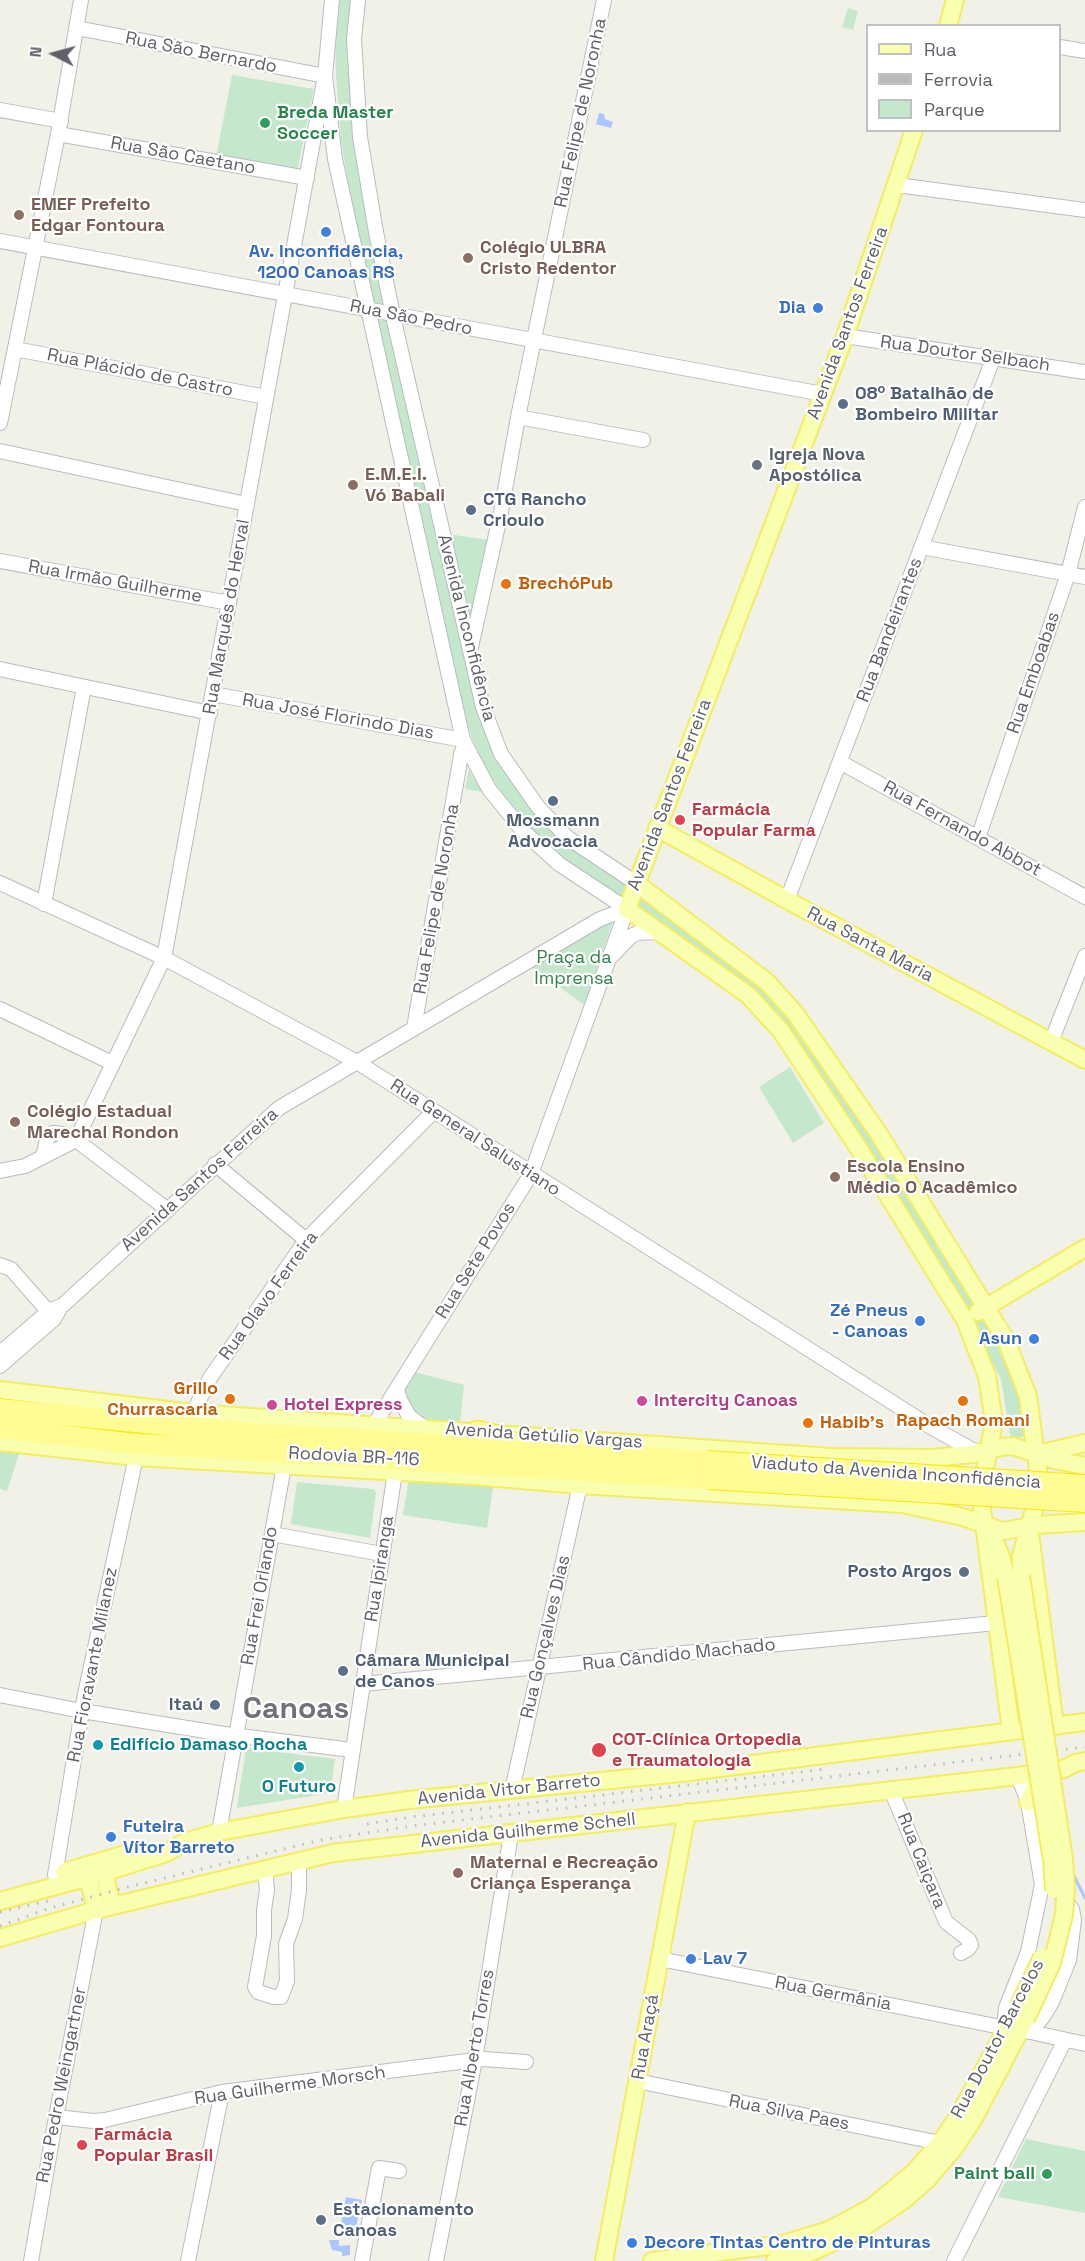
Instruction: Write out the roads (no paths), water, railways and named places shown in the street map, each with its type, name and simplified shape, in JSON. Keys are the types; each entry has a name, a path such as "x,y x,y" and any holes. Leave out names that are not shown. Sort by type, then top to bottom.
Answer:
{"highway":[{"name":"Rodovia BR-116","path":"0,1409 238,1432 583,1452 708,1470"},
{"path":"238,1432 294,1420"},
{"name":"Rodovia BR-116","path":"0,1428 128,1443 545,1468 708,1470"},
{"path":"477,1431 583,1452"},
{"path":"474,1476 545,1468"},
{"name":"Viaduto da Avenida Inconfidência","path":"708,1470 1085,1485"},
{"name":"Viaduto da Avenida Inconfidência","path":"708,1470 1085,1502"}],"main road":[{"path":"949,24 955,0"},
{"name":"Avenida Santos Ferreira","path":"627,909 845,336 913,132"},
{"name":"Rua Santa Maria","path":"657,828 1085,1060"},
{"name":"Avenida Inconfidência","path":"636,883 767,982 795,1013 879,1134 1006,1340 1028,1396 1039,1484 1021,1556 1013,1576"},
{"name":"Avenida Inconfidência","path":"627,909 748,995 781,1031 860,1149 962,1315 991,1390 994,1422 984,1452 981,1494 1011,1731"},
{"path":"962,1315 1085,1248"},
{"name":"Avenida Getúlio Vargas","path":"0,1390 193,1413 423,1427 831,1457 934,1458 1013,1446 1085,1468"},
{"path":"0,1442 136,1457 474,1476 580,1485 878,1503 926,1508 971,1519 998,1530 1010,1531 1029,1526 1085,1521"},
{"path":"1036,1454 1085,1443"},
{"path":"926,1508 942,1506 951,1501 959,1484 957,1474 951,1467 934,1458"},
{"path":"1085,1468 1070,1479 1065,1487 1064,1497 1065,1503 1072,1512 1085,1521"},
{"name":"Avenida Inconfidência","path":"986,1526 1013,1576"},
{"name":"Avenida Inconfidência","path":"1029,1526 1055,1726"},
{"name":"Rua Doutor Barcelos","path":"776,2261 812,2252 858,2231 897,2206 927,2180 955,2147 973,2120 1020,2023 1053,1917 1055,1888 1013,1576"},
{"name":"Avenida Vitor Barreto","path":"185,1842 219,1832 344,1809 409,1800 681,1773 1085,1722"},
{"name":"Avenida Guilherme Schell","path":"0,1938 104,1908 333,1853 1018,1776 1064,1769 1085,1761"},
{"name":"Avenida Guilherme Schell","path":"1064,1769 1085,1773"},
{"path":"1028,1802 1041,1773"},
{"name":"Rua Araçá","path":"604,2261 687,1812"},
{"path":"0,1893 163,1842 185,1842"},
{"path":"0,1902 166,1853 185,1842"},
{"path":"96,1875 104,1908"},
{"name":"Rua Doutor Barcelos","path":"652,2261 770,2247 807,2238 872,2207 927,2159 940,2143 1020,2023"}],"street":[{"path":"0,423 60,128 81,0"},
{"name":"Avenida Inconfidência","path":"332,0 325,76 335,159 464,742 489,789 524,832 559,864 627,909"},
{"name":"Avenida Inconfidência","path":"358,0 354,39 360,137 392,314 483,707 501,754 538,807 568,838 636,883"},
{"name":"Rua Felipe de Noronha","path":"470,649 501,512 518,417 604,0"},
{"name":"Rua São Bernardo","path":"77,28 325,76"},
{"path":"1061,47 1085,51"},
{"name":"Rua Marquês do Herval","path":"76,1140 164,958 325,76"},
{"name":"Rua São Caetano","path":"0,110 60,128 308,172"},
{"path":"308,172 317,156 328,155 335,159"},
{"path":"897,185 1085,210"},
{"name":"Rua São Pedro","path":"0,241 823,394"},
{"name":"Rua Doutor Selbach","path":"845,336 1085,372"},
{"name":"Rua Plácido de Castro","path":"15,349 266,397"},
{"name":"Rua Bandeirantes","path":"787,900 993,358"},
{"path":"518,417 643,440"},
{"path":"0,452 246,504"},
{"name":"Rua Emboabas","path":"978,838 1068,574 1085,507"},
{"path":"921,547 1085,576"},
{"name":"Rua Irmão Guilherme","path":"0,561 229,603"},
{"path":"0,669 210,713"},
{"path":"44,904 84,687"},
{"name":"Rua José Florindo Dias","path":"213,694 464,742"},
{"name":"Rua Felipe de Noronha","path":"414,1028 464,742"},
{"name":"Rua Fernando Abbot","path":"840,762 1085,897"},
{"path":"459,769 464,765 476,764"},
{"name":"Rua General Salustiano","path":"0,883 164,958 357,1062 931,1427 984,1452"},
{"name":"Rua Sete Povos","path":"374,1425 531,1174 627,909"},
{"name":"Avenida Santos Ferreira","path":"0,1366 215,1164 279,1108 600,920 627,909"},
{"name":"Rua Sete Povos","path":"609,959 631,936 638,933 657,932"},
{"path":"1051,1042 1085,956"},
{"path":"0,1009 112,1063"},
{"name":"Rua Olavo Ferreira","path":"193,1413 217,1368 306,1240 434,1111"},
{"path":"0,1171 25,1166 76,1140 168,1210"},
{"path":"215,1164 306,1240"},
{"path":"0,1265 11,1269 52,1315"},
{"name":"Avenida Santos Ferreira","path":"0,1353 52,1315"},
{"path":"397,1389 409,1416 423,1427"},
{"path":"931,1427 938,1436 940,1444 934,1458"},
{"name":"Rua Fioravante Milanez","path":"55,1875 82,1711 136,1457"},
{"name":"Rua Frei Orlando","path":"219,1832 284,1466"},
{"name":"Rua Ipiranga","path":"344,1809 395,1472"},
{"name":"Rua Gonçalves Dias","path":"512,1790 580,1485"},
{"path":"272,1534 382,1554"},
{"name":"Rua Cândido Machado","path":"363,1684 996,1623"},
{"path":"0,1695 82,1711 235,1735 352,1750"},
{"path":"1018,1776 1028,1802 1042,1885 1028,1952 1006,2007 1005,2018 1020,2023 1043,2017 1070,1960 1074,1920 1072,1909 1064,1898 1042,1885"},
{"name":"Rua Caiçara","path":"891,1790 946,1922 969,1940 971,1945 961,1953"},
{"name":"Rua Alberto Torres","path":"436,2261 475,2060 511,1834"},
{"path":"265,1869 267,1890 264,1936 255,1987 258,1992 281,1997 287,1981 286,1944 295,1919 301,1871 299,1861"},
{"name":"Rua Pedro Weingartner","path":"31,2261 56,2116 104,1908"},
{"name":"Rua Germânia","path":"660,1959 1020,2023 1065,2040 1085,2044"},
{"path":"954,2261 1065,2040"},
{"name":"Rua Guilherme Morsch","path":"56,2116 93,2121 105,2120 222,2092 475,2060 526,2062"},
{"name":"Rua Silva Paes","path":"638,2081 940,2143"},
{"path":"188,2261 222,2092"},
{"path":"362,2261 379,2168 399,2171"}],"water":[{"path":"599,113 604,114 605,119 613,122 611,128 596,124"},
{"path":"346,2197 362,2200 355,2232 340,2229"},
{"path":"329,2240 339,2240 339,2246 350,2245 350,2255 342,2256 342,2252 332,2250"}],"waterway":[{"path":"1073,1874 1085,1898"}],"railway":[{"path":"0,1926 50,1908 128,1887 321,1840 412,1826 1085,1747"},
{"path":"367,1824 826,1769"},
{"path":"0,1912 52,1900"}],"place":[{"name":"Breda Master Soccer","path":"265,123"},
{"name":"EMEF Prefeito Edgar Fontoura","path":"19,215"},
{"name":"Av. Inconfidência, 1200 Canoas RS","path":"326,232"},
{"name":"Colégio ULBRA Cristo Redentor","path":"468,258"},
{"name":"Dia","path":"818,308"},
{"name":"08º Batalhão de Bombeiro Militar","path":"843,404"},
{"name":"Igreja Nova Apostólica","path":"757,465"},
{"name":"E.M.E.I. Vó Babali","path":"353,485"},
{"name":"CTG Rancho Crioulo","path":"471,510"},
{"name":"BrechóPub","path":"506,584"},
{"name":"Mossmann Advocacia","path":"553,801"},
{"name":"Farmácia Popular Farma","path":"680,820"},
{"name":"Colégio Estadual Marechal Rondon","path":"15,1122"},
{"name":"Escola Ensino Médio O Acadêmico","path":"835,1177"},
{"name":"Zé Pneus - Canoas","path":"920,1321"},
{"name":"Asun","path":"1034,1339"},
{"name":"Grillo Churrascaria","path":"230,1399"},
{"name":"Intercity Canoas","path":"642,1401"},
{"name":"Rapach Romani","path":"963,1401"},
{"name":"Hotel Express","path":"272,1405"},
{"name":"Habib's","path":"808,1423"},
{"name":"Posto Argos","path":"964,1572"},
{"name":"Câmara Municipal de Canos","path":"343,1671"},
{"name":"Itaú","path":"215,1705"},
{"name":"Edifício Damaso Rocha","path":"98,1745"},
{"name":"COT-Clínica Ortopedia e Traumatologia","path":"599,1750"},
{"name":"O Futuro","path":"299,1767"},
{"name":"Futeira Vítor Barreto","path":"111,1837"},
{"name":"Maternal e Recreação Criança Esperança","path":"458,1873"},
{"name":"Lav 7","path":"691,1959"},
{"name":"Farmácia Popular Brasil","path":"82,2145"},
{"name":"Paint ball","path":"1047,2174"},
{"name":"Estacionamento Canoas","path":"321,2220"},
{"name":"Decore Tintas Centro de Pinturas","path":"632,2243"}],"district":[{"name":"Canoas","path":"296,1710"}],"park label":[{"name":"Praça da Imprensa","path":"574,968"}]}
